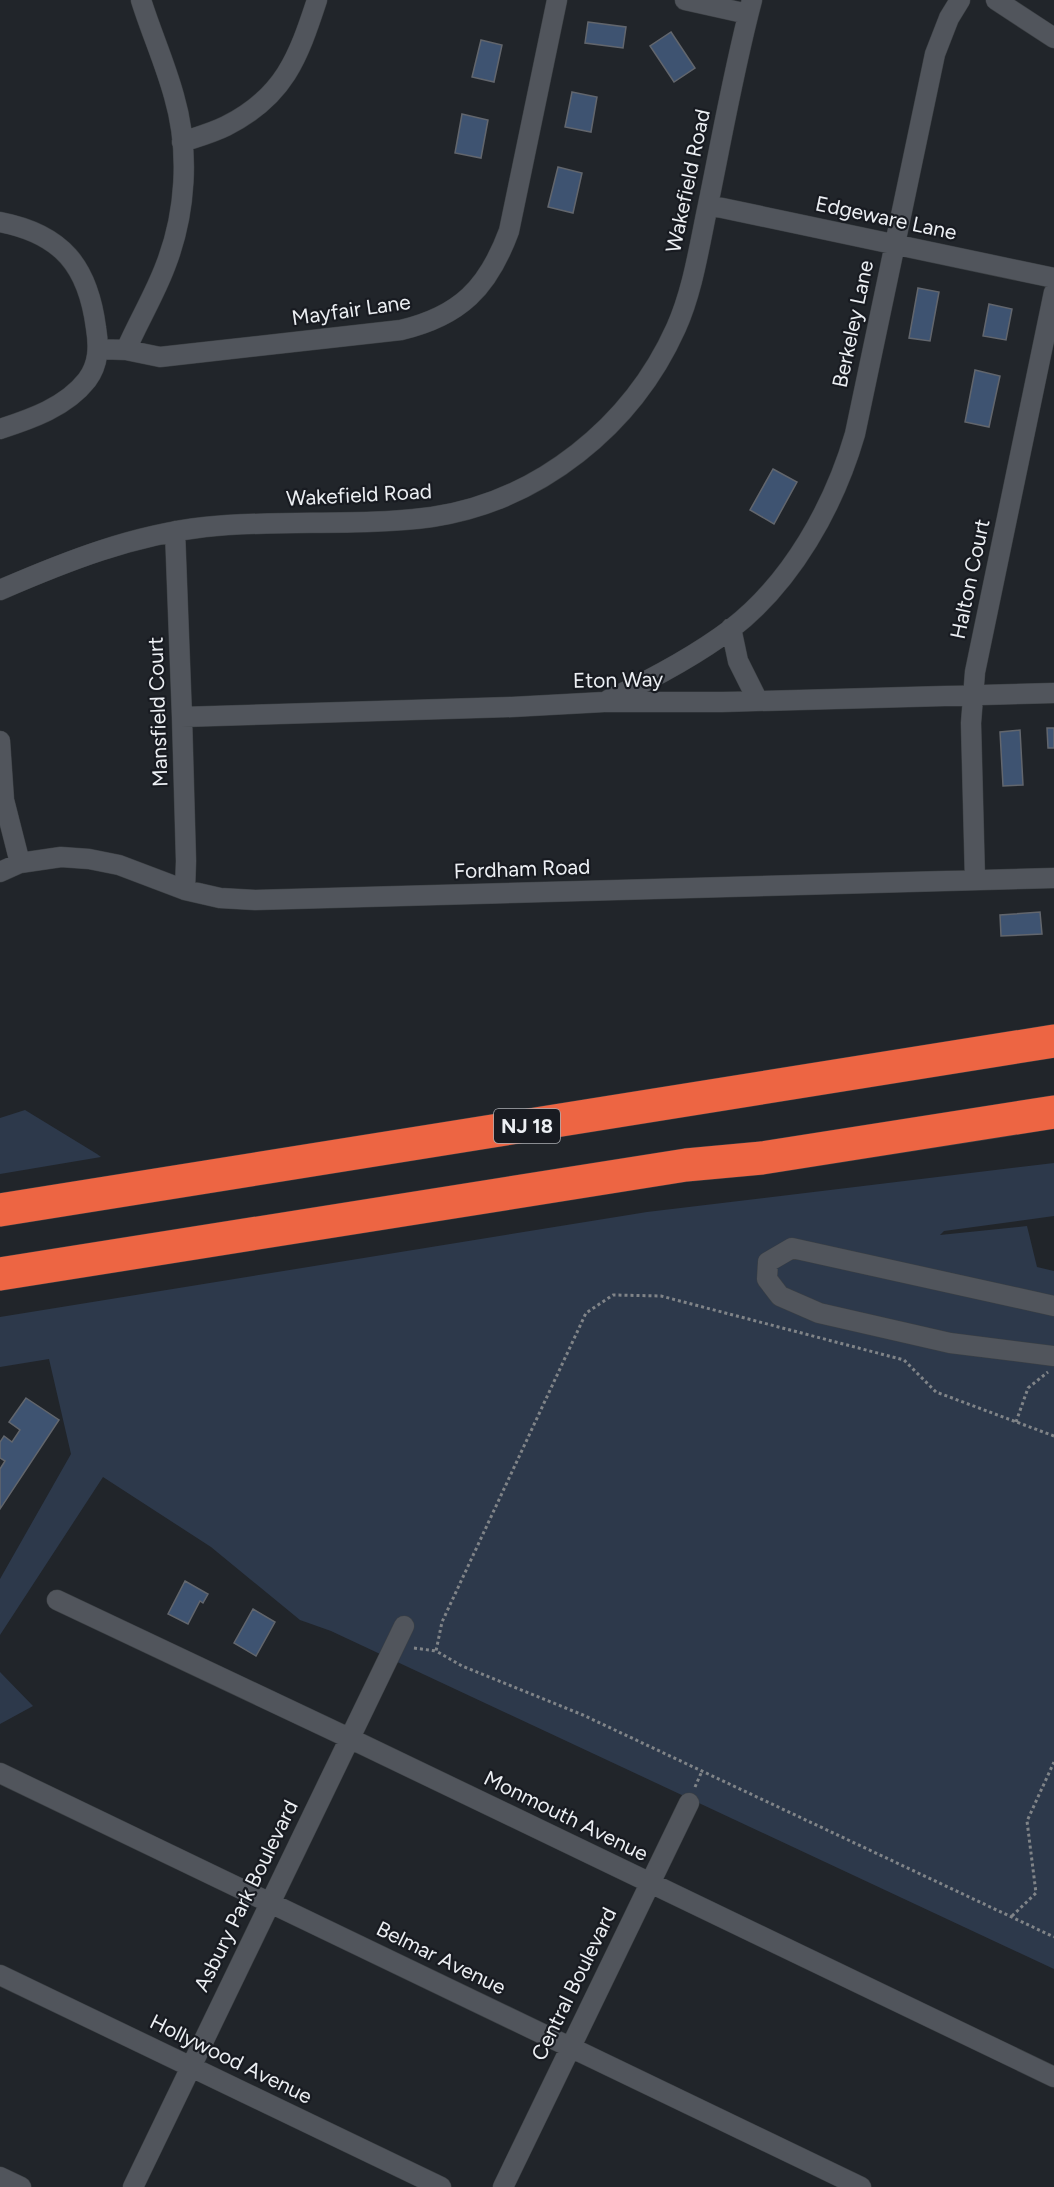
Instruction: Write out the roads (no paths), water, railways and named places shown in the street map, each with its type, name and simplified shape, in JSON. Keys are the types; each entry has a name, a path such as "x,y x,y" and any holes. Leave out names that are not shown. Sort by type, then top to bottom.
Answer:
{"highway":[{"name":"NJ 18","path":"0,1210 1054,1041"},
{"path":"0,1274 686,1165 762,1158 1054,1112"}],"street":[{"path":"126,350 172,247 181,203 184,166 175,97 141,0"},
{"path":"182,141 224,127 269,98 298,54 317,0"},
{"name":"Mayfair Lane","path":"99,349 126,350 160,357 401,330 420,326 440,317 469,298 492,269 509,231 556,0"},
{"path":"685,0 750,7"},
{"name":"Berkeley Lane","path":"604,702 703,648 731,628 763,598 798,557 818,525 838,482 855,434 934,54 949,18 960,0"},
{"path":"996,0 1054,38"},
{"name":"Wakefield Road","path":"0,590 90,553 175,531 228,525 393,521 462,511 525,486 552,471 585,447 615,420 639,392 659,362 676,327 687,297 750,7"},
{"name":"Edgeware Lane","path":"708,205 1054,278"},
{"path":"0,222 42,235 63,251 74,264 90,293 99,349 93,370 86,381 65,399 38,417 0,429"},
{"name":"Halton Court","path":"975,880 971,723 975,672 1054,292"},
{"name":"Mansfield Court","path":"175,531 182,717 185,890"},
{"path":"731,628 738,661 758,700"},
{"name":"Eton Way","path":"182,717 500,708 604,702 1054,693"},
{"path":"0,741 4,800 21,863"},
{"name":"Fordham Road","path":"0,872 21,863 61,857 103,861 185,890 219,898 255,900 1054,878"},
{"path":"1054,1306 792,1248 768,1262 767,1279 780,1296 819,1313 950,1343 1054,1356"},
{"name":"Monmouth Avenue","path":"57,1600 1054,2077"},
{"name":"Asbury Park Boulevard","path":"133,2187 404,1626"},
{"name":"Belmar Avenue","path":"0,1773 861,2187"},
{"name":"Central Boulevard","path":"503,2187 689,1803"},
{"name":"Hollywood Avenue","path":"0,1975 441,2187"},
{"path":"0,2177 21,2187"}]}
